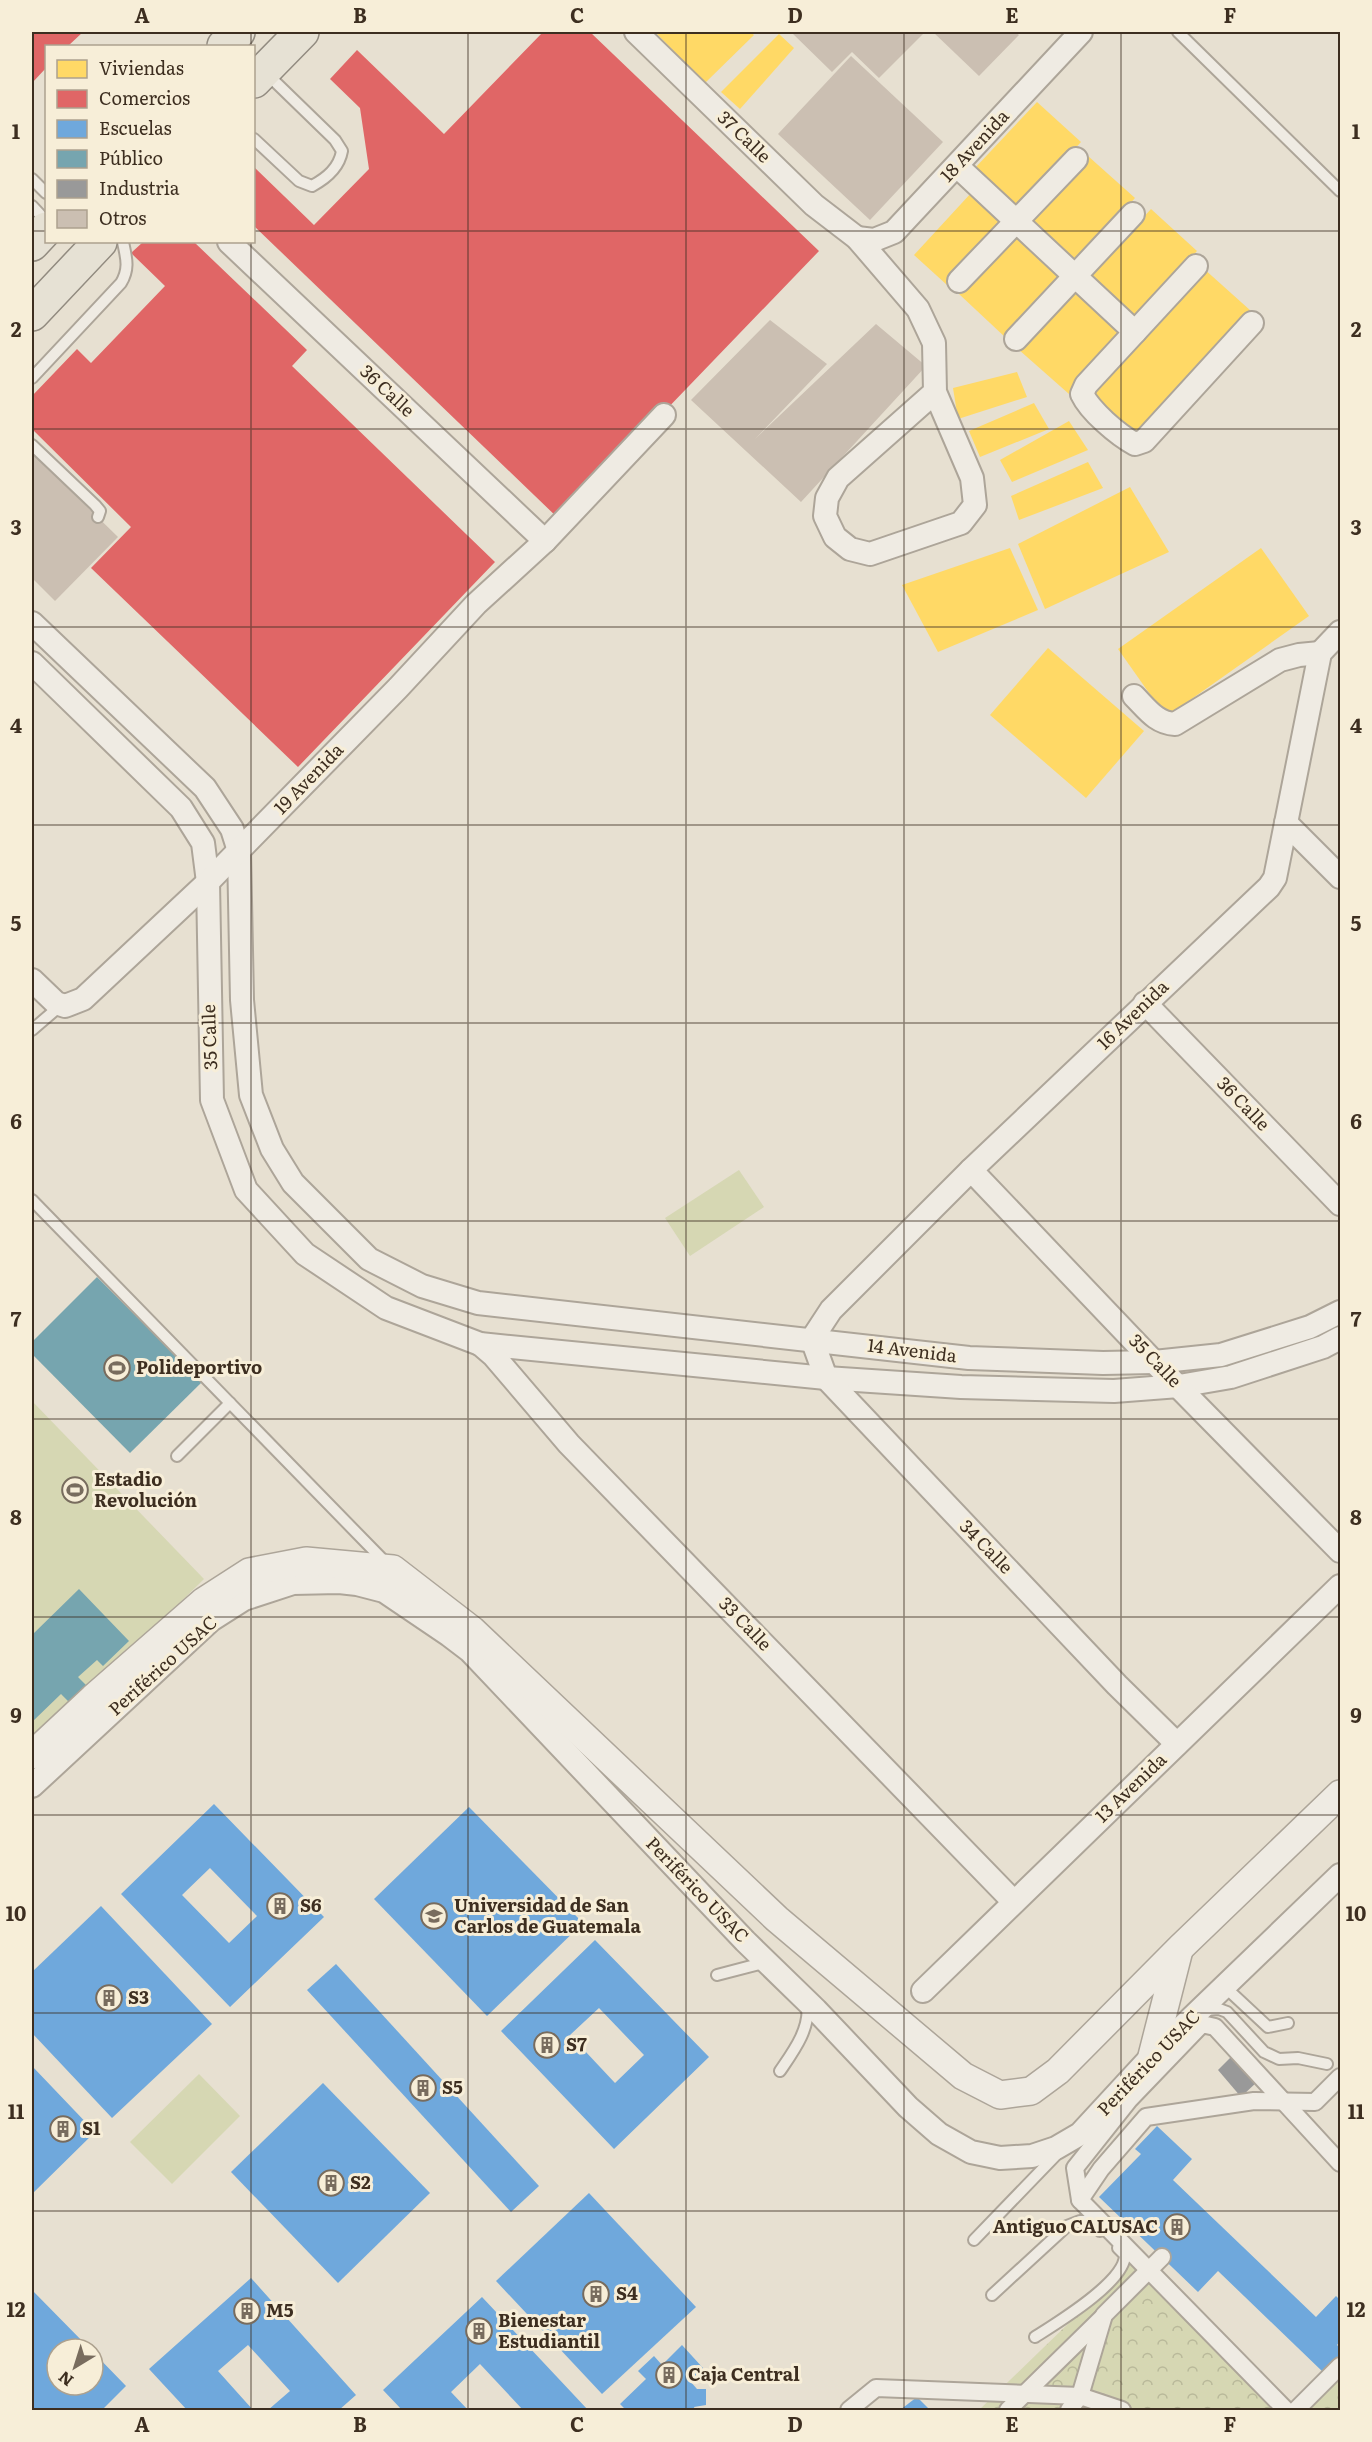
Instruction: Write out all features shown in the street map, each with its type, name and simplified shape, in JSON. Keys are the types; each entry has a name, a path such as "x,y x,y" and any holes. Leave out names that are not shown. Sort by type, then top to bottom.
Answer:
{"main road":[{"path":"225,45 238,32"},
{"path":"259,76 302,32"},
{"path":"32,244 45,229"},
{"path":"32,314 99,243"}],"street":[{"name":"37 Calle","path":"636,32 814,205 857,238 918,309 934,343 935,392"},
{"name":"18 Avenida","path":"857,238 873,240 894,232 1081,32"},
{"path":"959,281 1076,159"},
{"path":"957,166 1136,332"},
{"path":"1016,339 1133,214"},
{"name":"36 Calle","path":"231,243 545,541"},
{"path":"1196,266 1086,385 1082,394 1086,403 1126,440 1135,444 1144,441 1252,324"},
{"path":"935,392 972,478 975,505 961,523 894,548 870,554 850,549 835,537 825,516 827,498 838,478 935,392"},
{"name":"19 Avenida","path":"63,1006 83,999 208,882 398,688 476,604 545,541 664,415"},
{"name":"35 Calle","path":"32,622 206,788 232,829 239,851 242,1000 251,1095 272,1149 293,1184 369,1258 422,1286 478,1303"},
{"path":"1134,696 1164,724 1175,724 1280,660 1320,653 1341,632"},
{"name":"16 Avenida","path":"812,1340 831,1310 971,1170 1269,887 1275,878 1320,653"},
{"name":"35 Calle","path":"32,663 181,808 203,843 208,882 212,1100 246,1190 305,1254 386,1308 480,1344"},
{"path":"1286,823 1341,877"},
{"path":"32,980 56,1003 63,1006"},
{"name":"36 Calle","path":"1145,1003 1341,1204"},
{"name":"35 Calle","path":"971,1170 1154,1362 1341,1551"},
{"name":"14 Avenida","path":"478,1303 969,1358 1103,1363 1154,1362 1221,1355 1310,1327 1341,1312"},
{"name":"14 Avenida","path":"480,1344 826,1378 961,1387 1114,1391 1179,1386 1231,1377 1323,1347 1341,1338"},
{"name":"34 Calle","path":"812,1340 826,1378 1117,1685 1177,1744"},
{"name":"33 Calle","path":"480,1344 494,1356 568,1444 1014,1902"},
{"name":"Periférico USAC","path":"32,1755 204,1601 249,1572 306,1561 393,1569 472,1630 777,1919 963,2076 1000,2095 1031,2091 1058,2071 1180,1948 1341,1794"},
{"name":"Periférico USAC","path":"32,1786 211,1620 244,1599 293,1583 357,1584 384,1591 470,1651 908,2107 939,2134 971,2152 999,2158 1032,2156 1056,2148 1080,2134 1152,2056 1341,1875"},
{"name":"13 Avenida","path":"922,1991 1341,1586"},
{"path":"1152,2056 1180,1948"},
{"path":"1286,2410 1080,2200 1075,2168 1129,2100 1202,2024 1215,2027 1282,2102 1341,2163"},
{"path":"1080,2200 1101,2169 1146,2117 1254,2101 1315,2102 1341,2078"},
{"path":"1008,2410 1162,2257"},
{"path":"1070,2410 1080,2396 1104,2315"},
{"path":"1296,2410 1341,2366"},
{"path":"849,2410 876,2388 1080,2396 1122,2410"}],"lane":[{"path":"1178,32 1341,191"},
{"path":"255,140 299,181 312,186 325,179 340,162 342,152 335,141 259,76"},
{"path":"32,179 45,192"},
{"path":"32,206 45,220"},
{"path":"32,378 121,283 127,273 123,243"},
{"path":"32,445 95,505 100,511 98,517"},
{"path":"32,1030 63,1006"},
{"path":"32,1200 393,1569"},
{"path":"177,1456 230,1403"},
{"path":"717,1975 767,1962"},
{"path":"1225,1987 1269,2027 1288,2023"},
{"path":"780,2071 795,2049 808,2018 807,2001"},
{"path":"1200,2010 1227,2012 1264,2052 1279,2059 1298,2058 1327,2064"},
{"path":"974,2240 1072,2138"},
{"path":"992,2295 1067,2226 1080,2221 1091,2222 1125,2255 1124,2265 1083,2306 1035,2337"}],"green space":[{"path":"739,1170 764,1207 690,1256 665,1218"},
{"name":"Estadio Revolución","path":"32,1401 204,1579 32,1748"},
{"path":"199,2074 240,2116 172,2184 130,2142"},
{"path":"1136,2258 1297,2409 1340,2366 1340,2410 979,2410"}],"building: Viviendas":[{"path":"655,32 750,32 754,35 705,83"},
{"path":"779,34 794,48 740,109 721,92"},
{"path":"1037,102 1081,142 1018,210 974,169"},
{"path":"1088,156 1135,198 1076,262 1030,220"},
{"path":"972,192 1004,222 947,285 914,255"},
{"path":"1151,209 1197,251 1136,318 1090,276"},
{"path":"1016,233 1063,276 1006,338 959,294"},
{"path":"1203,268 1251,311 1137,436 1090,392"},
{"path":"1073,288 1124,333 1069,394 1018,349"},
{"path":"1017,372 1027,397 958,419 953,388"},
{"path":"1034,403 1049,429 980,457 969,431"},
{"path":"1069,421 1088,450 1012,482 1000,460"},
{"path":"1088,462 1103,488 1019,520 1011,496"},
{"path":"1130,487 1169,552 1045,609 1018,544"},
{"path":"1010,548 1038,610 938,652 902,585"},
{"path":"1261,548 1309,616 1166,717 1118,649"},
{"path":"1048,648 1144,731 1086,798 990,715"}],"building: Comercios":[{"path":"32,32 83,32 69,45 45,45 45,69 32,83"},
{"path":"543,32 590,32 819,251 560,520 255,227 255,168 314,225 369,169 360,108 330,79 357,50 444,134"},
{"path":"142,243 195,243 307,350 292,366 495,562 298,767 91,568 131,527 32,429 32,396 77,349 91,363 165,286 131,253"}],"building: Escuelas":[{"name":"S6","path":"214,1804 324,1917 230,2007 121,1894","holes":["210,1868 257,1916 229,1943 182,1895"]},
{"path":"469,1807 583,1923 487,2016 374,1899"},
{"name":"S3","path":"101,1906 212,2024 112,2118 32,2033 32,1972"},
{"name":"S7","path":"595,1940 709,2057 614,2149 501,2031","holes":["599,2008 644,2055 615,2083 570,2035"]},
{"name":"S5","path":"336,1964 539,2186 511,2212 307,1990"},
{"name":"S1","path":"32,2066 95,2132 32,2194 33,2128"},
{"name":"S2","path":"323,2083 430,2193 338,2283 231,2172"},
{"name":"Antiguo CALUSAC","path":"1157,2126 1192,2159 1173,2180 1316,2317 1336,2296 1340,2300 1340,2341 1337,2345 1340,2348 1340,2356 1324,2373 1218,2271 1198,2292 1099,2197 1141,2154 1135,2149"},
{"name":"S4","path":"589,2193 696,2307 602,2394 496,2281"},
{"name":"M5","path":"251,2278 356,2395 339,2410 268,2410 290,2391 248,2345 218,2371 253,2410 187,2410 149,2369"},
{"path":"32,2290 78,2337 45,2337 45,2397 105,2397 105,2364 126,2386 102,2410 32,2410"},
{"name":"Bienestar Estudiantil","path":"482,2297 588,2410 523,2410 480,2364 451,2392 468,2410 402,2410 383,2390"},
{"name":"Caja Central","path":"682,2345 703,2368 690,2381 697,2389 706,2389 706,2405 694,2407 695,2410 626,2410 620,2404 646,2379 638,2371 654,2356 662,2365"},
{"path":"917,2397 930,2410 900,2410"}],"building: Público":[{"name":"Polideportivo","path":"97,1277 202,1382 130,1453 32,1354 32,1342"},
{"path":"79,1589 129,1641 103,1666 97,1660 78,1677 87,1686 70,1703 61,1694 32,1722 32,1635"}],"building: Industria":[{"path":"1234,2054 1258,2081 1241,2097 1218,2070"}],"building: Otros":[{"path":"791,32 925,32 879,78 852,52 832,72"},
{"path":"933,32 1015,32 1019,35 979,76"},
{"path":"851,56 943,142 870,220 778,134"},
{"path":"770,320 827,364 755,439 876,324 926,366 801,502 691,400"},
{"path":"32,453 118,537 55,601 32,578"}],"place":[{"name":"Polideportivo","path":"117,1368"},
{"name":"Estadio Revolución","path":"75,1490"},
{"name":"S6","path":"280,1906"},
{"name":"Universidad de San Carlos de Guatemala","path":"434,1916"},
{"name":"S3","path":"109,1998"},
{"name":"S7","path":"547,2045"},
{"name":"S5","path":"423,2088"},
{"name":"S1","path":"63,2129"},
{"name":"S2","path":"331,2183"},
{"name":"Antiguo CALUSAC","path":"1177,2227"},
{"name":"S4","path":"596,2294"},
{"name":"M5","path":"247,2311"},
{"name":"Bienestar Estudiantil","path":"479,2331"},
{"name":"Caja Central","path":"669,2375"}]}
